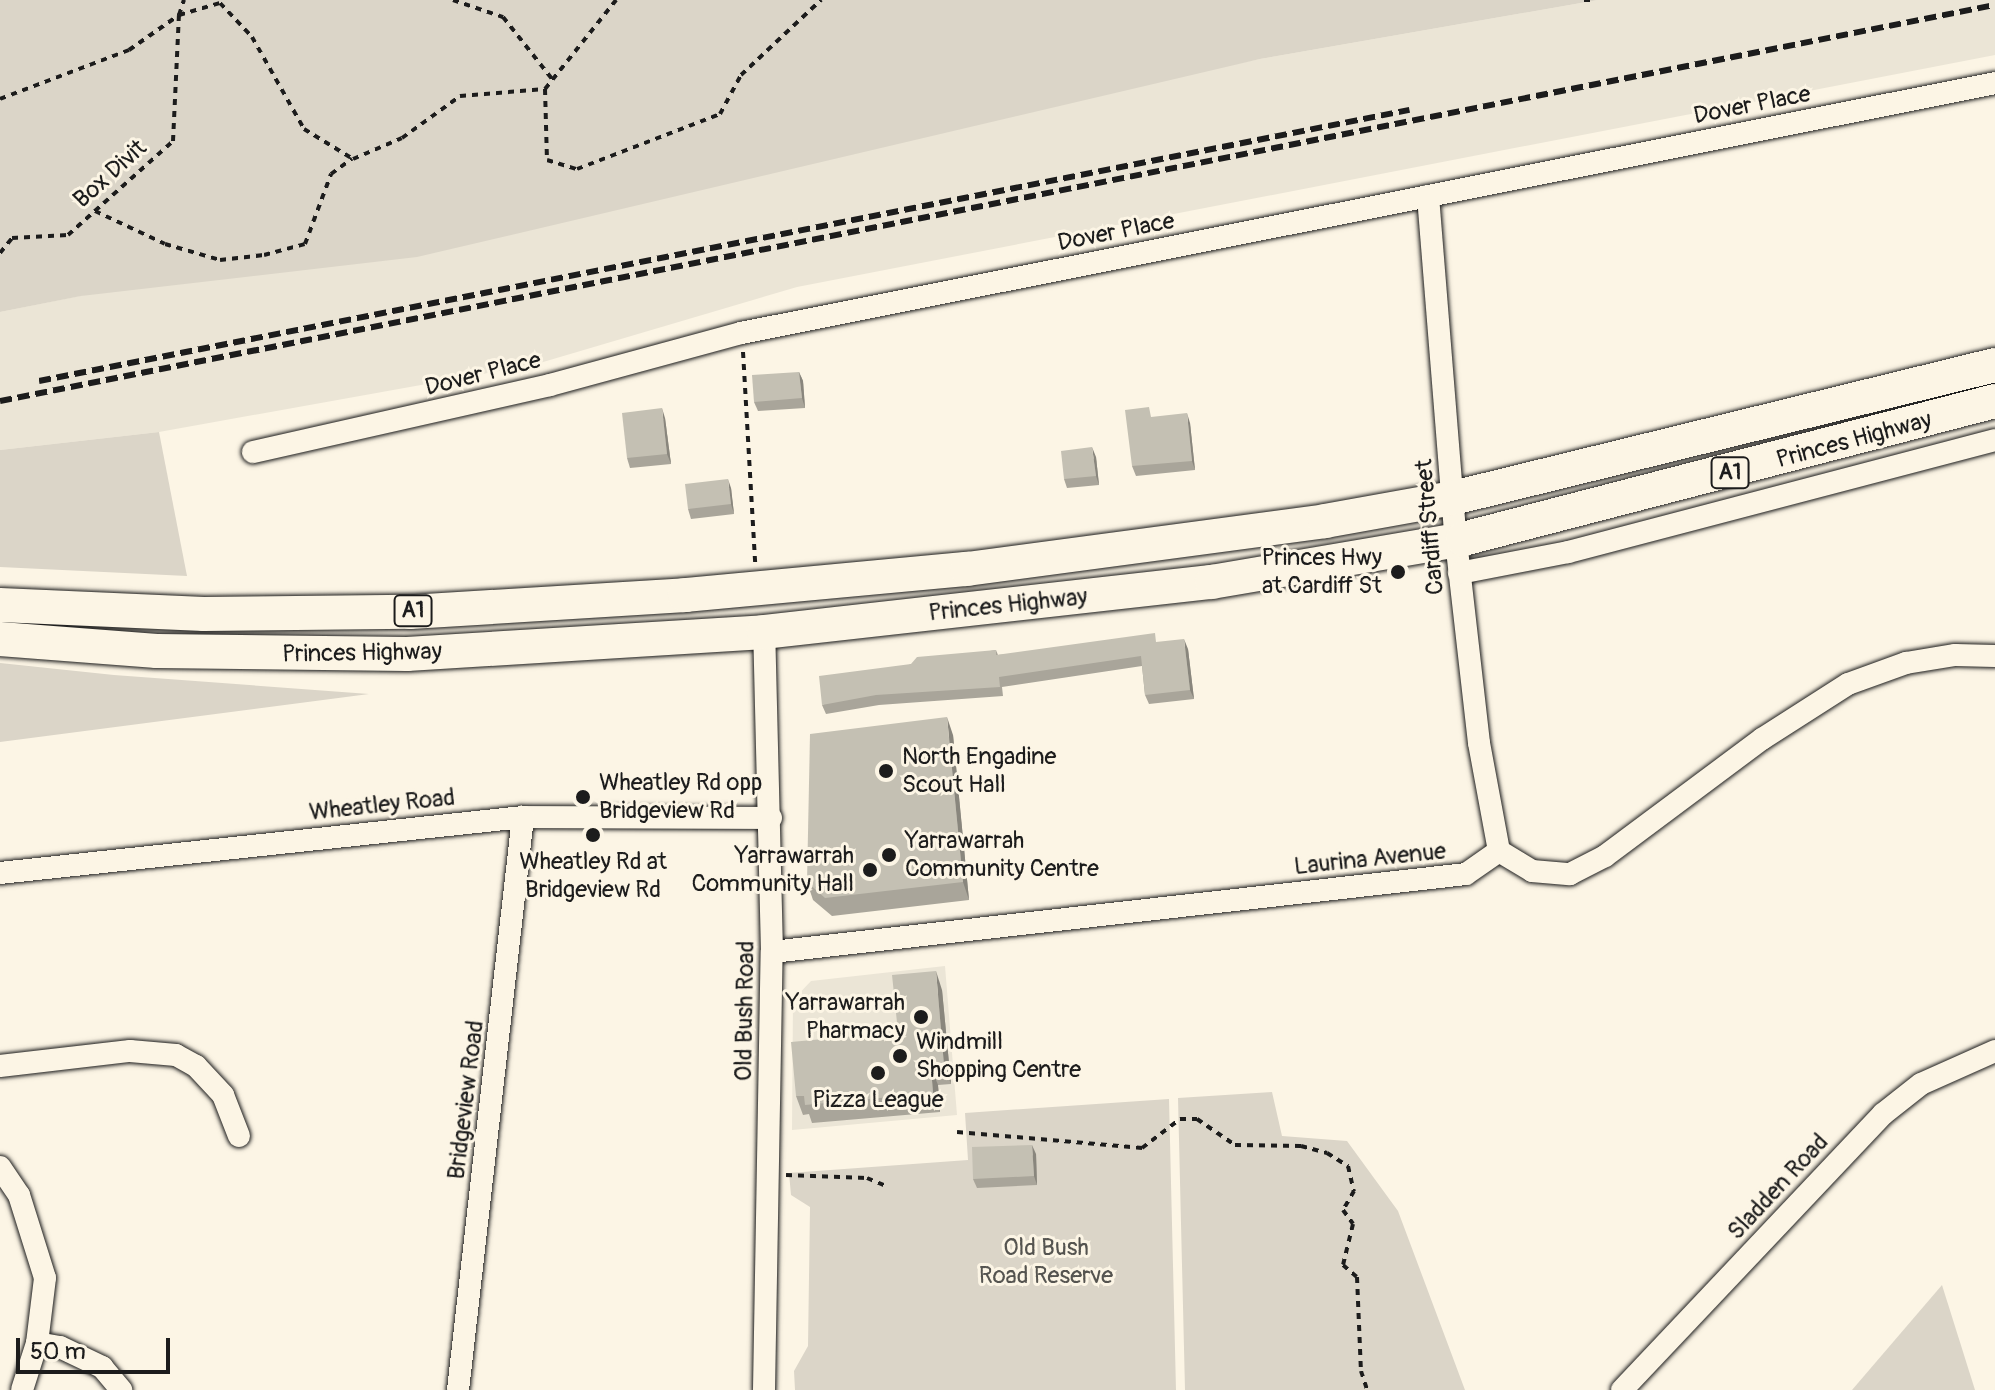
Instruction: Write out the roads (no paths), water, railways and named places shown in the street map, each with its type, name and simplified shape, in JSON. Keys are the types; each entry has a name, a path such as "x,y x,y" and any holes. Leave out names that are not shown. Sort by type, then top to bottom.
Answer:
{"highway":[{"name":"Princes Highway","path":"0,605 274,615 433,610 846,582 1195,540 1453,498 1995,365"},
{"name":"Princes Highway","path":"0,639 157,651 391,654 764,632 1457,557 1995,401"},
{"path":"433,610 473,628 493,629 727,613 764,632 790,610 846,582"}],"street":[{"name":"Dover Place","path":"253,452 535,388 741,333 1995,83"},
{"name":"Cardiff Street","path":"1428,196 1457,557 1479,743 1499,851"},
{"path":"1457,557 1568,552 1995,440"},
{"name":"Old Bush Road","path":"764,632 772,952 764,1390"},
{"path":"1499,851 1545,875 1580,871 1773,731 1848,684 1906,663 1995,656"},
{"name":"Wheatley Road","path":"0,873 523,817 771,818"},
{"name":"Bridgeview Road","path":"458,1390 523,817"},
{"name":"Laurina Avenue","path":"772,952 1466,874 1499,851"},
{"path":"0,1066 130,1051 176,1055 196,1066 223,1095 239,1136"},
{"name":"Sladden Road","path":"1622,1390 1883,1114 1921,1084 1995,1051"},
{"path":"0,1167 19,1195 40,1253 45,1278 37,1343 22,1390"},
{"path":"37,1343 60,1347 102,1367 121,1390"}],"railway":[{"path":"0,401 1995,5"},
{"path":"39,381 1409,110"}],"place":[{"name":"Princes Hwy at Cardiff St","path":"1398,572"},
{"name":"North Engadine Scout Hall","path":"886,771"},
{"name":"Wheatley Rd opp Bridgeview Rd","path":"583,797"},
{"name":"Wheatley Rd at Bridgeview Rd","path":"593,835"},
{"name":"Yarrawarrah Community Centre","path":"889,855"},
{"name":"Yarrawarrah Community Hall","path":"870,870"},
{"name":"Yarrawarrah Pharmacy","path":"921,1017"},
{"name":"Windmill Shopping Centre","path":"900,1056"},
{"name":"Pizza League","path":"878,1073"}],"park label":[{"name":"Old Bush Road Reserve","path":"1046,1262"}]}
